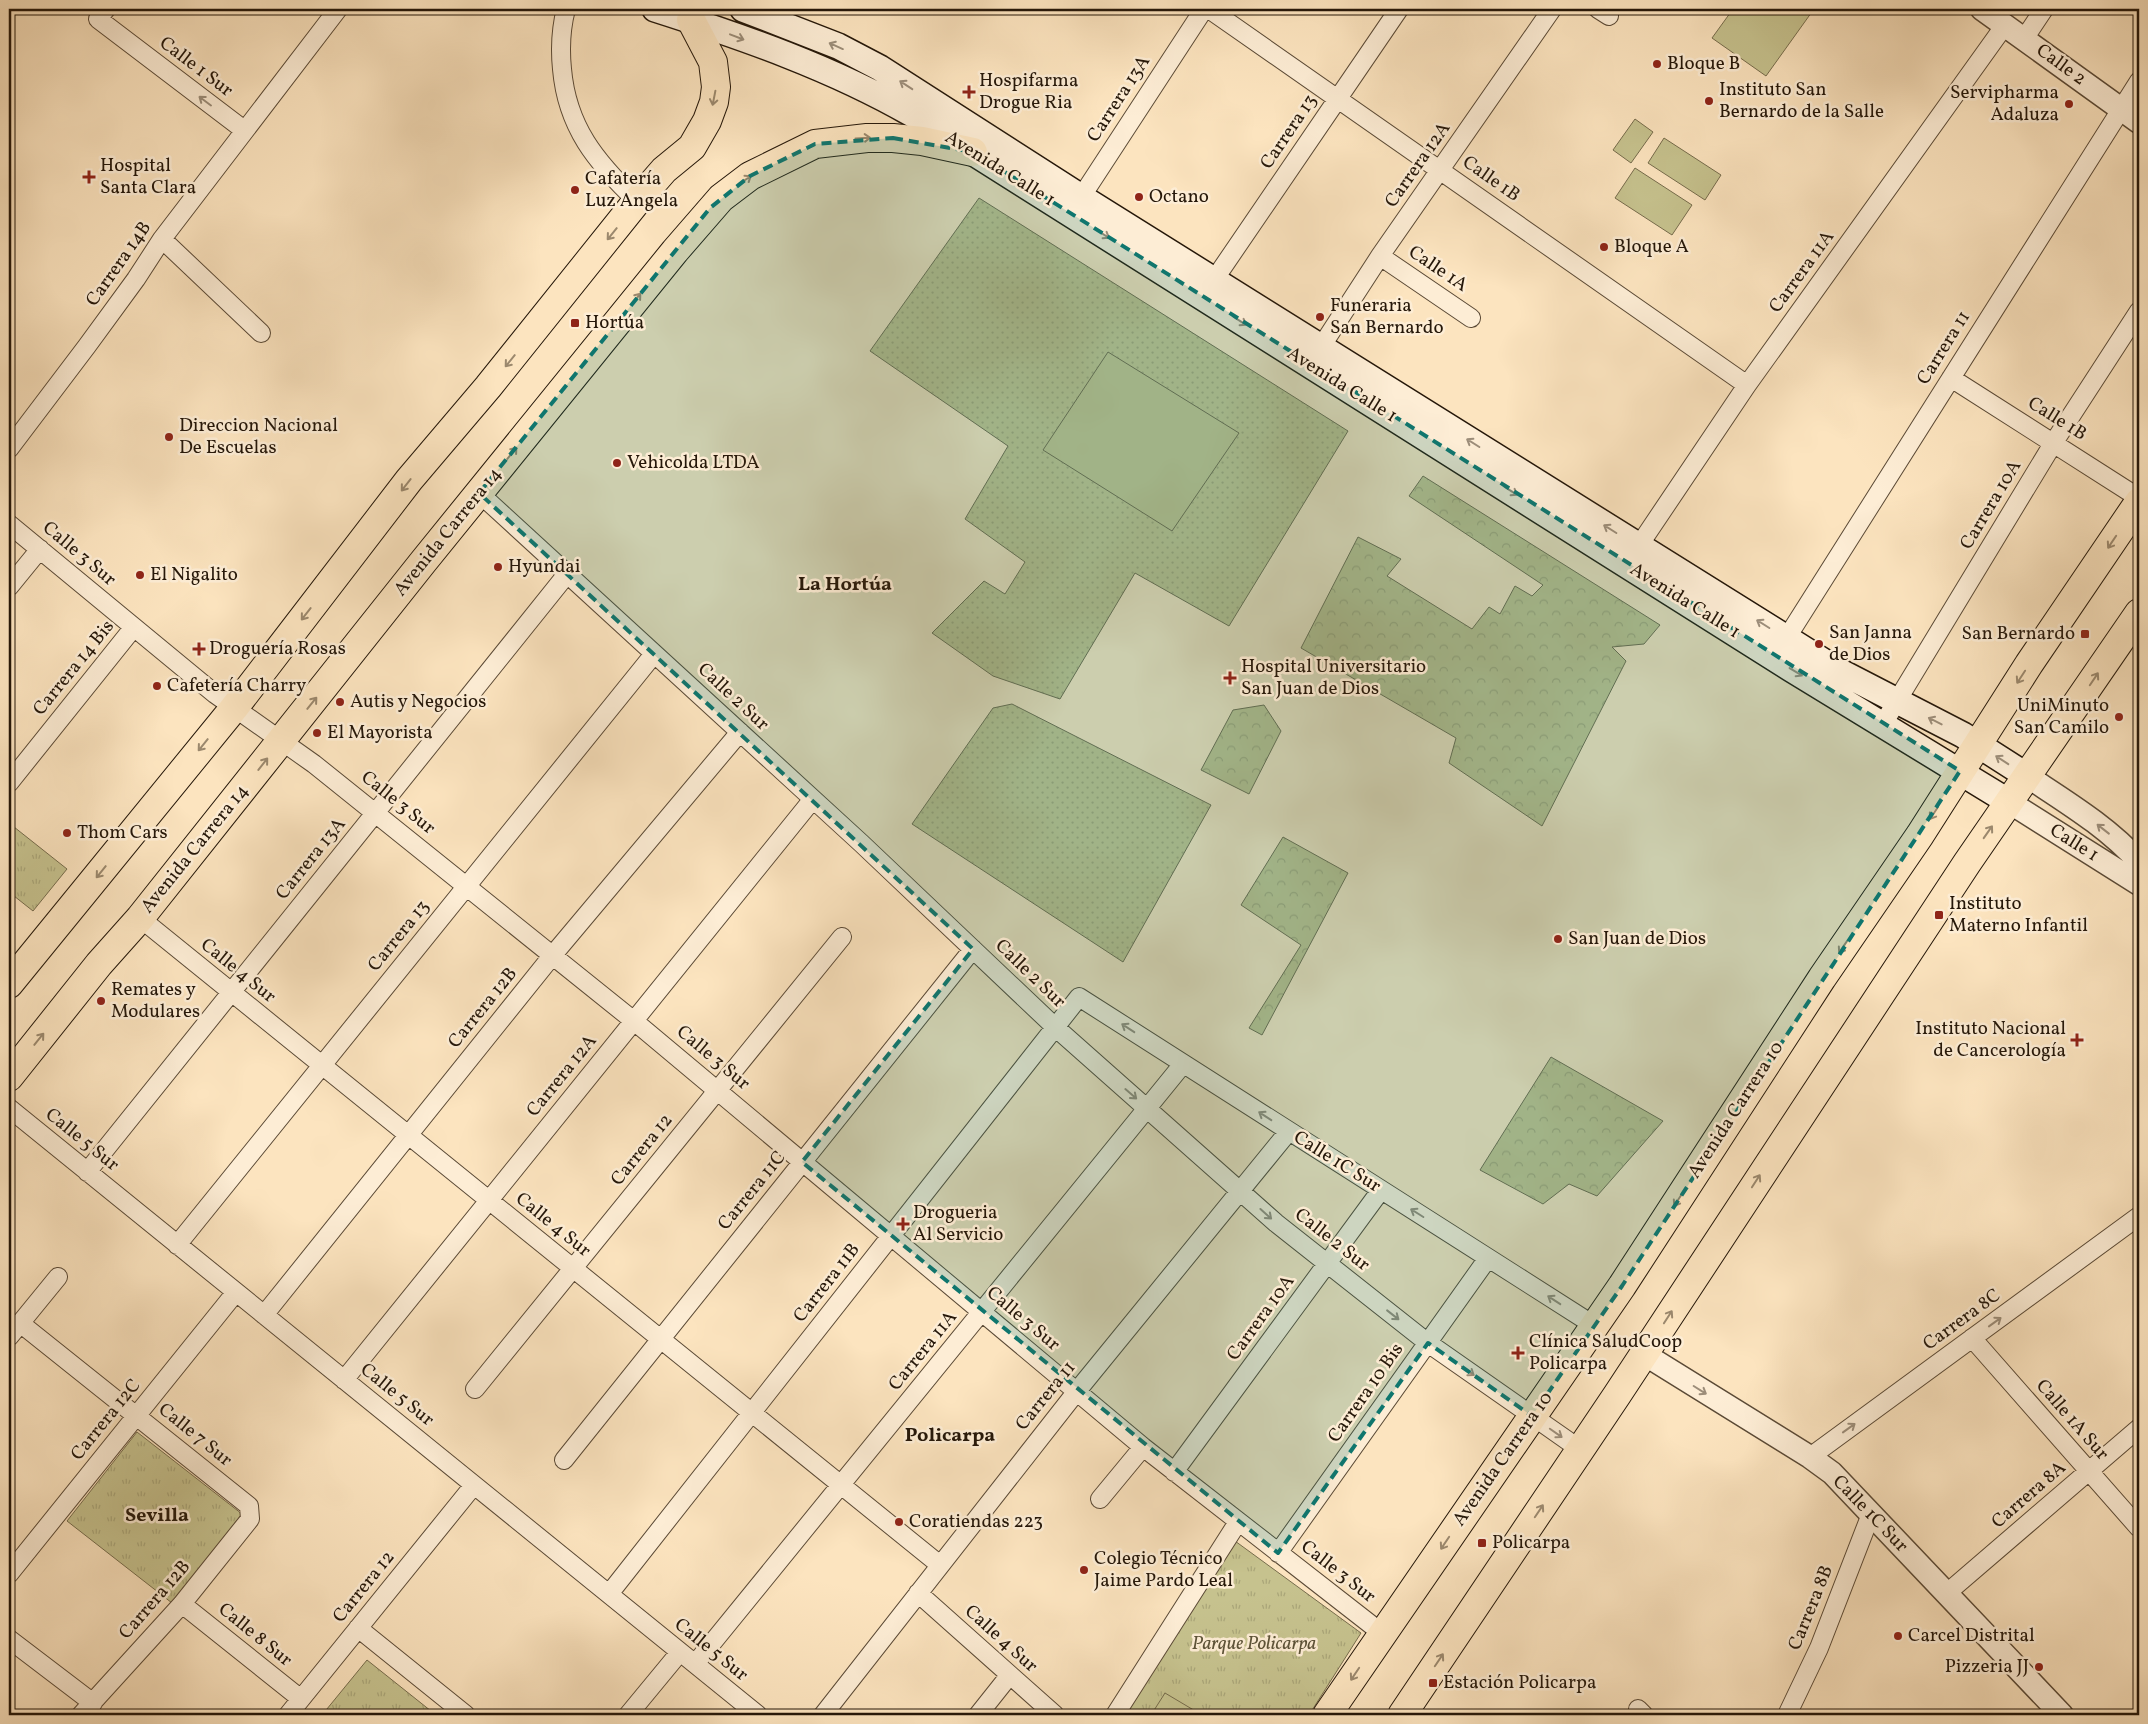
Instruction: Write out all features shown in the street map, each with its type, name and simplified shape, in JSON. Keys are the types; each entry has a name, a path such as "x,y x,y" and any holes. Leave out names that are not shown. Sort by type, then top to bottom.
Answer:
{"main road":[{"name":"Avenida Calle 1","path":"655,9 691,20 769,49 869,90 973,152 1075,205"},
{"name":"Avenida Calle 1","path":"743,9 838,46 880,68 1075,205 1208,288 1791,669 2009,802"},
{"path":"9,984 234,708 409,480 488,388 664,170 692,147 707,121 714,102 716,74 713,62 691,20"},
{"name":"Avenida Carrera 14","path":"9,1077 99,964 140,918 479,493 710,208 734,187 770,164 815,144 867,138 897,139 922,141 973,152"},
{"name":"Avenida Calle 1","path":"1208,288 1321,347 1839,671 1978,744 2027,776"},
{"name":"Avenida Carrera 10","path":"1328,1715 1595,1326 1822,978 1920,835 2029,664 2139,500"},
{"path":"1402,1715 1581,1450 1961,871 2139,613"}],"street":[{"name":"Carrera 14B","path":"9,449 114,309 162,239 338,9"},
{"path":"566,9 563,19 560,54 566,102 573,121 596,157 610,175 637,202"},
{"name":"Carrera 13A","path":"1075,205 1204,9"},
{"name":"Calle 1B","path":"1210,9 1747,385"},
{"name":"Carrera 13","path":"1208,288 1399,9"},
{"name":"Carrera 12A","path":"1321,347 1380,256 1552,9"},
{"name":"Calle 2","path":"1982,9 2130,115"},
{"path":"2024,39 2044,9"},
{"name":"Calle 1 Sur","path":"102,14 244,130"},
{"name":"Carrera 11A","path":"1638,547 1747,385 2004,25"},
{"name":"Carrera 11","path":"1786,638 1951,378 2130,115 2139,81"},
{"path":"162,239 261,333"},
{"name":"Calle 1A","path":"1380,256 1471,318"},
{"name":"Carrera 10A","path":"1883,724 2054,442 2139,310"},
{"name":"Calle 1B","path":"1951,378 2054,442 2139,500"},
{"name":"Calle 2 Sur","path":"479,493 813,799 1055,1027 1276,1223 1428,1343 1581,1450"},
{"name":"Calle 3 Sur","path":"9,524 234,708 314,764 376,812 552,956 634,1020 1174,1472 1383,1634"},
{"path":"9,587 40,549"},
{"name":"Carrera 13A","path":"87,1172 567,574"},
{"name":"Carrera 14 Bis","path":"9,783 134,628"},
{"name":"Carrera 13","path":"178,1245 654,654"},
{"name":"Carrera 12B","path":"264,1315 552,956 740,732"},
{"name":"Calle 1","path":"2027,776 2094,822 2139,862"},
{"name":"Carrera 12A","path":"344,1380 813,799"},
{"name":"Calle 1","path":"2009,802 2139,884"},
{"name":"Calle 4 Sur","path":"140,918 940,1566"},
{"name":"Carrera 12","path":"475,1389 842,937"},
{"name":"Carrera 11C","path":"564,1460 973,949"},
{"name":"Calle 1C Sur","path":"1079,997 1595,1326"},
{"name":"Carrera 11B","path":"609,1594 1079,997"},
{"name":"Carrera 11A","path":"695,1664 1183,1064"},
{"name":"Calle 5 Sur","path":"9,1108 758,1715"},
{"name":"Carrera 11","path":"822,1715 1077,1391 1289,1131"},
{"name":"Carrera 10A","path":"1174,1472 1381,1190"},
{"name":"Carrera 8C","path":"1810,1457 2139,1216"},
{"name":"Carrera 10 Bis","path":"1278,1553 1488,1258"},
{"path":"9,1337 58,1277"},
{"name":"Carrera 12C","path":"9,1574 236,1292"},
{"name":"Calle 7 Sur","path":"20,1323 249,1506"},
{"name":"Calle 1A Sur","path":"1972,1338 2139,1528"},
{"name":"Calle 1C Sur","path":"1644,1354 1810,1457 1832,1473 2062,1715"},
{"name":"Carrera 8A","path":"1947,1594 2139,1428"},
{"path":"1100,1499 1143,1446"},
{"name":"Carrera 12","path":"288,1715 474,1485"},
{"name":"Carrera 12B","path":"87,1709 182,1604 250,1518 249,1506"},
{"name":"Carrera 8B","path":"1787,1715 1819,1648 1871,1514"},
{"path":"1116,1715 1238,1522"},
{"name":"Calle 4 Sur","path":"918,1593 1055,1715"},
{"name":"Calle 8 Sur","path":"182,1604 301,1699"},
{"path":"358,1628 466,1715"},
{"path":"9,1638 87,1709"},
{"path":"628,1715 680,1652"},
{"path":"978,1715 1009,1676"}],"highlighted area":[{"path":"893,138 973,152 1960,771 1622,1286 1532,1416 1428,1343 1278,1553 802,1162 973,949 479,493 710,208 750,176 815,144"}],"green space":[{"path":"1733,9 1814,9 1766,76 1712,38"},
{"path":"1635,119 1653,132 1631,163 1613,150"},
{"path":"1664,138 1721,175 1705,200 1648,163"},
{"path":"1635,168 1692,205 1672,235 1615,198"},
{"path":"979,198 1348,431 1229,626 1135,573 1060,699 993,676 932,633 984,581 1005,594 1025,562 965,519 1008,446 870,351"},
{"path":"1108,352 1239,433 1172,531 1043,450"},
{"path":"1423,476 1660,625 1644,644 1612,647 1626,661 1542,826 1449,763 1456,738 1301,648 1358,537 1401,559 1387,576 1472,629 1489,607 1500,614 1515,586 1532,596 1543,585 1409,496"},
{"path":"1012,704 1211,805 1123,962 912,824 993,708"},
{"path":"1264,705 1281,731 1249,794 1201,770 1233,710"},
{"path":"9,823 67,869 33,911 9,892"},
{"path":"1283,837 1348,873 1262,1035 1249,1028 1301,945 1241,905"},
{"path":"1551,1057 1663,1121 1597,1196 1569,1184 1543,1204 1480,1170"},
{"path":"137,1432 242,1514 172,1603 67,1521"},
{"name":"Parque Policarpa","path":"1235,1541 1361,1633 1309,1715 1124,1715"},
{"path":"367,1660 436,1715 322,1715"},
{"path":"1165,1693 1202,1715 1151,1715"}],"place":[{"name":"Bloque B","path":"1657,64"},
{"name":"Hospifarma Drogue Ria","path":"969,92"},
{"name":"Instituto San Bernardo de la Salle","path":"1709,101"},
{"name":"Servipharma Adaluza","path":"2069,104"},
{"name":"Hospital Santa Clara","path":"89,177"},
{"name":"Cafatería Luz Angela","path":"575,190"},
{"name":"Octano","path":"1139,197"},
{"name":"Bloque A","path":"1604,247"},
{"name":"Funeraria San Bernardo","path":"1320,317"},
{"name":"Hortúa","path":"575,323"},
{"name":"Direccion Nacional De Escuelas","path":"169,437"},
{"name":"Vehicolda LTDA","path":"617,463"},
{"name":"Hyundai","path":"498,567"},
{"name":"El Nigalito","path":"140,575"},
{"name":"San Bernardo","path":"2085,634"},
{"name":"San Janna de Dios","path":"1819,644"},
{"name":"Droguería Rosas","path":"199,649"},
{"name":"Hospital Universitario San Juan de Dios","path":"1230,678"},
{"name":"Cafetería Charry","path":"157,686"},
{"name":"Autis y Negocios","path":"340,702"},
{"name":"UniMinuto San Camilo","path":"2119,717"},
{"name":"El Mayorista","path":"317,733"},
{"name":"Thom Cars","path":"67,833"},
{"name":"Instituto Materno Infantil","path":"1939,915"},
{"name":"San Juan de Dios","path":"1558,939"},
{"name":"Remates y Modulares","path":"101,1001"},
{"name":"Instituto Nacional de Cancerología","path":"2077,1040"},
{"name":"Drogueria Al Servicio","path":"903,1224"},
{"name":"Clínica SaludCoop Policarpa","path":"1518,1353"},
{"name":"Coratiendas 223","path":"899,1522"},
{"name":"Policarpa","path":"1482,1543"},
{"name":"Colegio Técnico Jaime Pardo Leal","path":"1084,1570"},
{"name":"Carcel Distrital","path":"1898,1636"},
{"name":"Pizzeria JJ","path":"2039,1667"},
{"name":"Estación Policarpa","path":"1433,1683"}],"district":[{"name":"La Hortúa","path":"845,585"},
{"name":"Policarpa","path":"950,1436"},
{"name":"Sevilla","path":"157,1516"}]}
